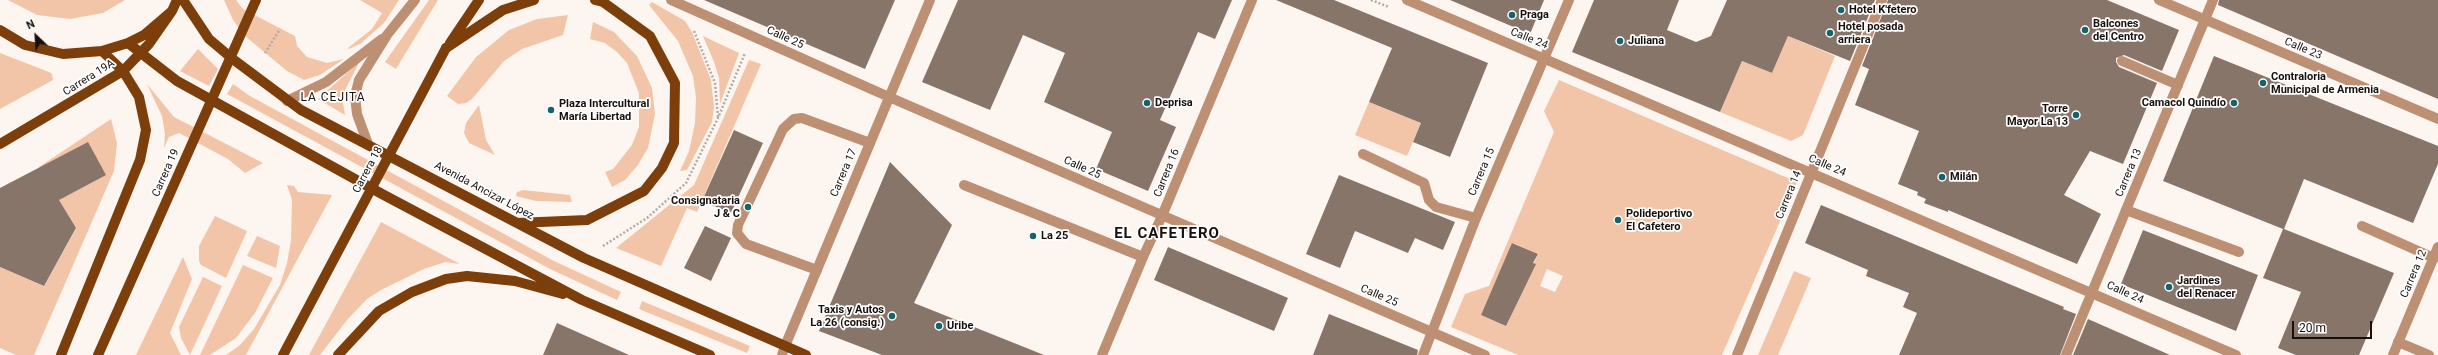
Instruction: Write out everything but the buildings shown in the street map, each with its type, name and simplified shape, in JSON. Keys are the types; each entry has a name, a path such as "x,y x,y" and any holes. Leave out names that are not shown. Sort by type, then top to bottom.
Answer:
{"main road":[{"path":"0,30 25,45 63,54 102,51 128,43 144,34 172,11 177,0"},
{"name":"Avenida Ancizar López","path":"184,0 209,39 287,101 516,223 783,351 806,355"},
{"name":"Carrera 19","path":"98,355 256,0"},
{"name":"Carrera 18","path":"283,355 446,48 479,0"},
{"path":"446,48 503,10 534,0"},
{"path":"516,223 587,220 644,191 662,168 674,143 675,83 650,36 603,2 595,0"},
{"name":"Carrera 19A","path":"0,144 123,71 140,53 172,11"},
{"path":"128,43 177,81 382,194 582,300 710,355"},
{"path":"61,355 140,160 146,130 139,97 123,71 102,51"},
{"path":"338,355 378,311 412,292 446,279 467,276 515,281 582,300"}],"street":[{"name":"Carrera 18","path":"368,144 357,114 355,96 359,80 387,35 415,0"},
{"name":"Calle 25","path":"671,0 889,97 1484,355"},
{"name":"Carrera 17","path":"783,351 930,0"},
{"name":"Carrera 16","path":"1102,355 1252,0"},
{"name":"Calle 24","path":"1407,0 2092,292 2236,355"},
{"name":"Carrera 15","path":"1423,355 1476,218 1569,0"},
{"name":"Carrera 14","path":"1737,355 1882,0"},
{"name":"Calle 23","path":"2159,0 2438,119"},
{"name":"Carrera 13","path":"2066,355 2213,0"},
{"name":"Carrera 18","path":"287,101 326,82 387,35"},
{"path":"2122,61 2178,85"},
{"path":"817,270 746,244 737,233 738,225 783,130 794,119 802,118 870,143"},
{"path":"1363,154 1424,183 1429,200 1436,206 1476,218"},
{"path":"964,185 1143,257"},
{"path":"2126,210 2239,252"},
{"path":"2362,226 2437,252"},
{"name":"Carrera 12","path":"2393,355 2437,252"},
{"path":"2398,342 2429,355"}],"path":[{"path":"683,6 712,73 715,84 718,118"},
{"path":"265,53 280,29"}],"shaded area":[{"path":"8,0 125,0 103,13 70,19 37,15"},
{"path":"224,0 236,0 243,9 295,36 297,46 307,57 327,63 344,59 320,75 304,80 287,71 245,36 233,20"},
{"path":"360,0 399,0 384,23 360,44 349,49 348,48 372,29 382,13"},
{"path":"429,0 438,0 396,69 385,62"},
{"path":"652,2 685,21 692,32 711,80 714,107 712,122 687,170 680,171 689,151 695,123 696,97 693,76 678,41 649,5"},
{"path":"568,15 563,35 522,49 504,61 472,99 466,103 458,104 447,96 476,57 509,30 537,19"},
{"path":"593,22 614,32 637,56 652,88 655,114 648,148 638,165 625,180 612,187 605,172 613,169 632,145 639,127 639,93 627,63 617,52 605,43 590,39"},
{"path":"703,36 739,53 720,104 719,78"},
{"path":"1788,36 1835,56 1803,135 1791,141 1720,112 1742,61 1772,73"},
{"path":"198,49 218,69 209,86 180,71"},
{"path":"0,53 49,72 52,74 53,80 0,109"},
{"path":"749,60 761,64 697,212 687,208 661,266 616,248 694,185"},
{"path":"360,61 344,92 343,103 345,115 318,99"},
{"path":"1559,80 1797,182 1722,355 1518,355 1451,327 1465,294 1489,286 1554,132 1544,111","holes":["1513,243 1538,254 1506,326 1481,315","1547,269 1563,276 1555,292 1540,286"]},
{"path":"147,84 174,117 263,163 245,173 228,159 179,133 169,137 164,148 165,134 162,116"},
{"path":"233,84 250,96 554,261 621,292 617,300 550,269 227,94"},
{"path":"1369,102 1421,123 1407,156 1355,135"},
{"path":"479,105 486,140 495,155 469,143 464,133 466,123"},
{"path":"111,119 117,143 114,171 34,355 16,355 0,348 0,267 44,286 76,229 39,167"},
{"path":"287,185 294,186 298,192 332,195 246,355 226,355 240,345 254,329 280,285 287,263 291,240 292,200"},
{"path":"523,190 570,195 572,202 536,201 516,196 517,192"},
{"path":"215,216 247,231 226,278 201,265 199,261 199,246"},
{"path":"381,222 460,264 445,262 424,269 381,290 367,299 347,320 320,355 309,355"},
{"path":"257,236 280,246 276,268 247,256"},
{"path":"183,257 192,279 170,333 181,355 136,355"},
{"path":"243,265 273,278 255,313 236,338 210,355 200,355"},
{"path":"1794,271 1811,278 1778,355 1758,355"},
{"path":"203,277 222,286 190,355 181,338 179,327"},
{"path":"642,301 750,346 747,353 639,309"}],"place":[{"name":"Hotel K'fetero","path":"1841,10"},
{"name":"Praga","path":"1512,15"},
{"name":"Balcones del Centro","path":"2085,30"},
{"name":"Hotel posada arriera","path":"1830,33"},
{"name":"Juliana","path":"1620,41"},
{"name":"Contraloria Municipal de Armenia","path":"2263,83"},
{"name":"Deprisa","path":"1147,103"},
{"name":"Camacol Quindío","path":"2234,103"},
{"name":"Plaza Intercultural María Libertad","path":"551,110"},
{"name":"Torre Mayor La 13","path":"2076,115"},
{"name":"Milán","path":"1942,177"},
{"name":"Consignataria J & C","path":"748,207"},
{"name":"Polideportivo El Cafetero","path":"1618,220"},
{"name":"La 25","path":"1033,236"},
{"name":"Jardines del Renacer","path":"2169,287"},
{"name":"Taxis y Autos La 26 (consig.)","path":"892,316"},
{"name":"Uribe","path":"939,326"}],"district":[{"name":"LA CEJITA","path":"333,98"},
{"name":"EL CAFETERO","path":"1167,234"}]}
